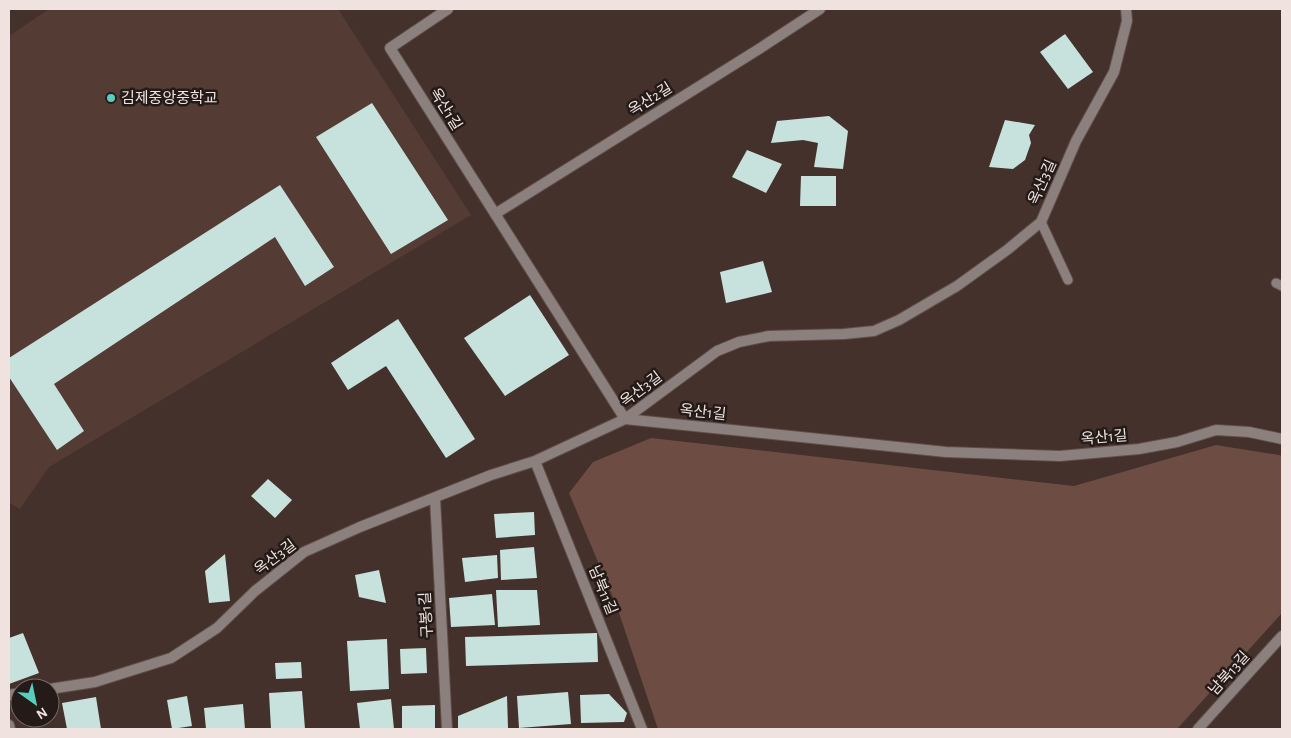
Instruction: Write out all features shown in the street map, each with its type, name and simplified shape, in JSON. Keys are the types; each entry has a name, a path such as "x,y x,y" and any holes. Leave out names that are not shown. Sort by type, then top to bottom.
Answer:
{"street":[{"name":"옥산1길","path":"448,9 390,48 625,419 946,452 1060,456 1139,449 1177,442 1216,430 1248,432 1282,439"},
{"name":"옥산2길","path":"495,214 820,9"},
{"name":"옥산3길","path":"60,687 95,682 171,658 217,628 255,591 304,552 360,527 492,475 535,461 625,419 717,351 739,342 769,336 844,334 874,330 899,320 958,286 1041,222 1076,141 1114,72 1127,20 1126,9"},
{"name":"남북11길","path":"535,461 642,729"},
{"name":"구봉1길","path":"435,498 447,729"},
{"name":"남북13길","path":"1198,729 1282,636"},
{"path":"9,725 10,729"}],"lane":[{"path":"1041,222 1068,280"}],"shaded area":[{"name":"김제중앙중학교","path":"49,9 338,9 471,215 49,467 20,509 9,503 9,36"},
{"path":"651,438 1074,486 1216,445 1279,455 1282,456 1282,613 1177,729 658,729 617,607 569,493 593,462"}],"building":[{"path":"1065,34 1093,72 1068,89 1040,52"},
{"path":"372,103 448,220 391,254 316,137"},
{"path":"829,116 848,131 843,169 814,167 818,143 803,140 771,143 777,121"},
{"path":"1005,120 1035,125 1029,135 1031,143 1025,160 1013,169 989,167"},
{"path":"747,150 782,164 766,193 732,177"},
{"path":"801,176 836,176 836,206 800,206"},
{"path":"280,185 334,267 305,286 275,237 54,384 84,431 57,450 9,377 9,358"},
{"path":"763,261 772,292 726,303 720,272"},
{"path":"530,295 569,355 505,396 464,338"},
{"path":"398,319 475,439 446,458 386,366 348,390 331,363"},
{"path":"268,479 292,500 275,518 251,496"},
{"path":"534,512 535,535 496,538 494,514"},
{"path":"534,547 537,578 501,580 500,550"},
{"path":"225,554 230,601 209,603 205,571"},
{"path":"497,555 498,578 465,582 462,558"},
{"path":"379,570 386,603 359,597 355,575"},
{"path":"496,590 537,590 540,625 498,627"},
{"path":"492,594 495,625 451,627 449,598"},
{"path":"23,633 39,673 25,678 10,678 9,684 9,638"},
{"path":"597,633 598,662 466,666 465,637"},
{"path":"387,639 389,689 350,691 347,641"},
{"path":"426,648 427,673 401,674 400,649"},
{"path":"301,662 302,678 276,679 275,663"},
{"path":"302,691 305,729 271,729 269,693"},
{"path":"568,692 571,724 519,728 517,696"},
{"path":"609,694 627,713 624,722 581,723 580,695"},
{"path":"187,696 192,726 172,729 167,700"},
{"path":"507,696 508,728 458,729 458,716"},
{"path":"96,697 101,729 67,729 62,703"},
{"path":"391,699 394,729 360,729 357,703"},
{"path":"243,704 245,729 206,729 204,708"},
{"path":"435,705 435,729 402,729 402,706"}],"place":[{"name":"김제중앙중학교","path":"111,98"}]}
